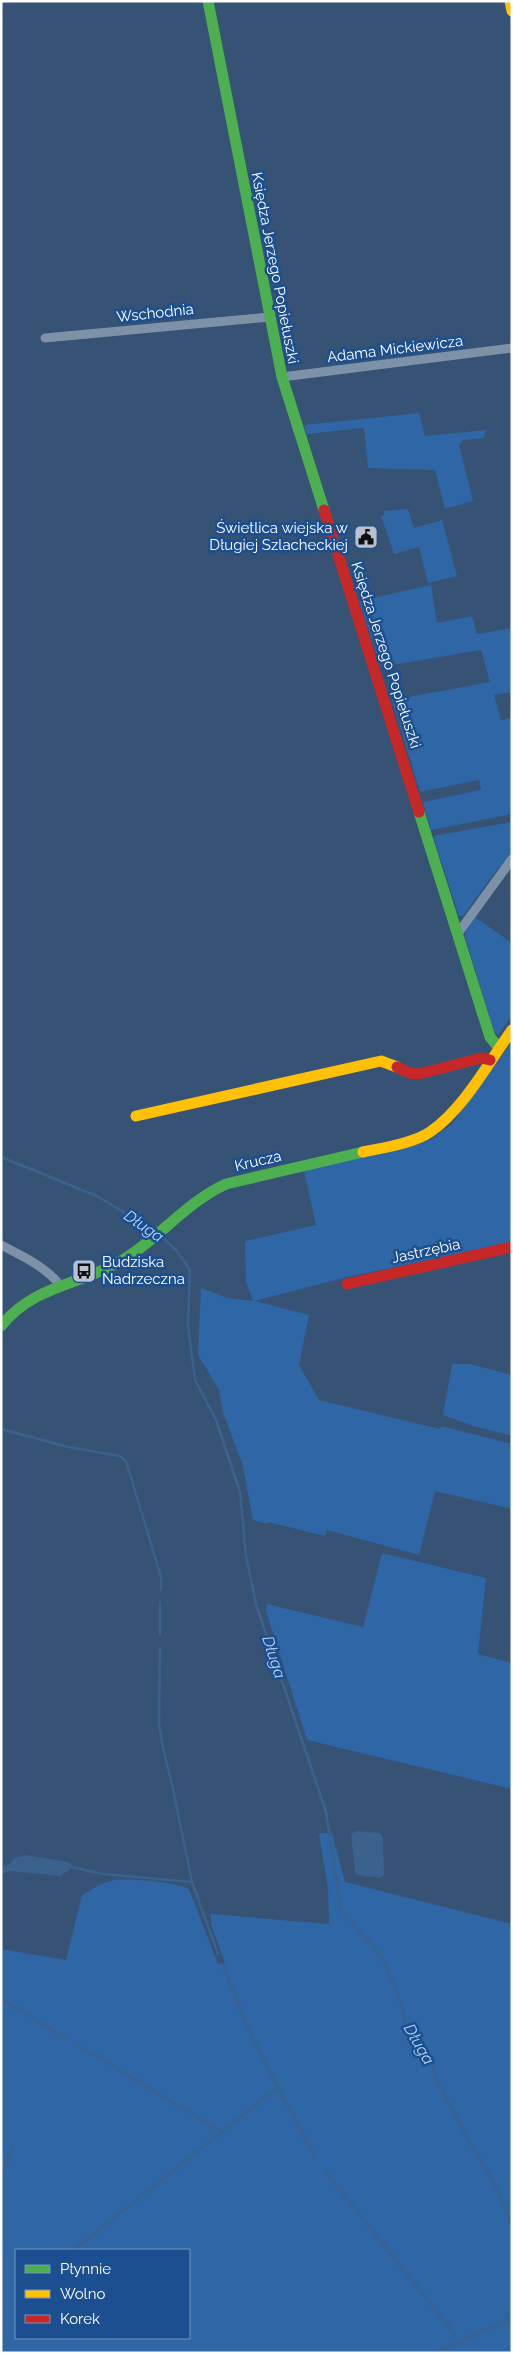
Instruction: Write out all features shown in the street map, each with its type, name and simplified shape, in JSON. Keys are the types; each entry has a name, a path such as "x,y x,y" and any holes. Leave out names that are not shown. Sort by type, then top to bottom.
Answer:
{"street":[{"name":"Księdza Jerzego Popiełuszki","path":"208,1 268,317 282,377 459,932 490,1037 499,1048"},
{"path":"510,1 512,11"},
{"name":"Wschodnia","path":"45,338 268,317"},
{"name":"Adama Mickiewicza","path":"282,377 512,348"},
{"path":"459,932 512,860"},
{"name":"Krucza","path":"1,1326 10,1314 24,1303 119,1262 165,1228 197,1199 215,1188 397,1144 429,1132 456,1108 512,1030"},
{"path":"136,1116 381,1061 390,1063 407,1072 418,1074 481,1058 490,1060"},
{"path":"1,1245 37,1264 61,1286"},
{"name":"Jastrzębia","path":"347,1284 512,1248"}],"shaded area":[{"path":"419,413 425,436 486,430 484,438 463,440 459,445 473,501 445,509 435,470 368,468 364,428 307,434 304,425"},
{"path":"408,509 414,528 442,520 457,576 428,583 419,547 394,554 381,516 384,515 384,511"},
{"path":"431,585 437,623 472,616 477,634 512,628 512,692 494,695 501,720 512,718 512,814 431,830 423,802 481,790 479,780 420,792 392,700 490,682 481,650 381,667 359,601"},
{"path":"512,822 512,852 463,916 459,916 433,836"},
{"path":"475,917 512,943 512,1016 498,1035 494,1031 465,937 466,931"},
{"path":"512,1042 512,1242 343,1278 255,1301 309,1315 299,1365 319,1400 440,1429 441,1426 512,1444 512,1509 435,1491 419,1555 327,1530 325,1536 253,1520 243,1466 223,1413 219,1390 198,1355 201,1288 228,1298 253,1301 246,1282 245,1241 316,1225 304,1171 430,1140 452,1124"},
{"path":"452,1364 470,1364 512,1375 512,1436 473,1426 443,1415"},
{"path":"382,1553 486,1578 478,1654 512,1663 512,1789 307,1740 266,1611 267,1604 363,1627"},
{"path":"357,1831 380,1833 383,1837 384,1875 380,1878 357,1875 355,1871 351,1834"},
{"path":"321,1833 332,1833 345,1882 512,1924 512,2353 1,2353 1,1949 66,1960 82,1895 110,1881 138,1880 162,1882 189,1889 218,1964 225,1963 211,1925 211,1914 329,1924 328,1888 319,1834"},
{"path":"26,1855 68,1862 74,1867 60,1876 10,1871 1,1874 1,1867 10,1864 14,1858"}],"waterway":[{"name":"Długa","path":"1,1157 97,1196 155,1231"},
{"name":"Długa","path":"161,1236 176,1250 190,1270 188,1326 195,1380 216,1420 240,1492 246,1556 256,1604 326,1812 341,1910 382,1957 398,1995 406,2023 431,2062 436,2079 493,2181 512,2225"},
{"path":"1,1429 68,1447 120,1456 126,1461 161,1577 161,1590"},
{"path":"160,1602 160,1635"},
{"path":"160,1648 159,1724 163,1748 192,1882 218,1954"},
{"path":"72,1867 103,1874 192,1882"},
{"path":"223,1965 250,2033 316,2159"},
{"path":"1,1999 67,2039"},
{"path":"78,2045 222,2132"},
{"path":"75,2249 277,2088"},
{"path":"1,2176 14,2146"},
{"path":"325,2171 455,2334"},
{"path":"434,2353 512,2318"}],"traffic: fast":[{"path":"208,1 282,377 324,510"},
{"path":"419,812 490,1037 499,1048"},
{"path":"1,1326 14,1312 42,1294 89,1276 121,1261 148,1242 198,1201 226,1184 363,1152"}],"traffic: slow":[{"path":"510,1 512,11"},
{"path":"363,1152 398,1145 415,1139 430,1132 442,1123 485,1071 512,1030"},
{"path":"136,1116 381,1061 397,1067"}],"traffic: jam":[{"path":"324,510 419,812"},
{"path":"397,1067 409,1073 419,1074 481,1058 490,1060"},
{"path":"347,1284 512,1247"}],"place":[{"name":"Świetlica wiejska w Długiej Szlacheckiej","path":"366,537"},
{"name":"Budziska Nadrzeczna","path":"84,1271"}]}
